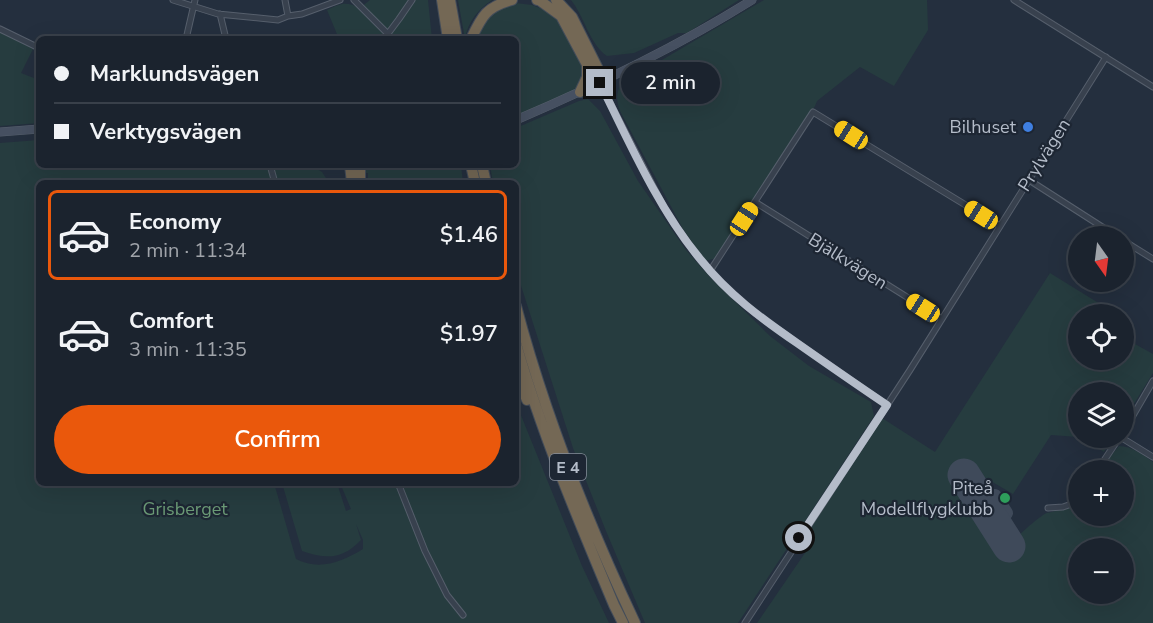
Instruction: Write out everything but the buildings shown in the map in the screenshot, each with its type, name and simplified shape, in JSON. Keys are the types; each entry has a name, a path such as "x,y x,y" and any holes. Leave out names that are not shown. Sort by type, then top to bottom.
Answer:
{"highway":[{"path":"442,0 448,36"},
{"path":"450,0 456,36"},
{"path":"472,36 482,16 498,4 512,0"},
{"path":"537,0 561,16 592,74 600,83"},
{"path":"556,0 572,17 598,69 600,83"},
{"path":"580,92 587,77 587,65"},
{"name":"E 4","path":"519,316 537,378 569,471 635,623"},
{"name":"E 4","path":"519,353 548,443 572,506 623,623"},
{"name":"E 4","path":"519,382 548,443"}],"main road":[{"path":"519,119 600,83 683,40 752,0"},
{"path":"0,132 36,129"}],"street":[{"path":"173,0 194,3 220,14 278,20 340,0"},
{"path":"285,0 288,16"},
{"path":"354,0 385,36"},
{"path":"387,36 412,0"},
{"path":"1014,0 1153,87"},
{"path":"187,36 194,3"},
{"path":"220,14 225,36"},
{"path":"0,29 36,47"},
{"name":"Prylvägen","path":"745,623 942,319 1106,57"},
{"path":"600,83 668,215 700,260 732,294 756,314 887,405"},
{"path":"710,271 813,112 1000,226"},
{"path":"1029,180 1101,226"},
{"name":"Bjälkvägen","path":"755,202 942,319"},
{"path":"1134,247 1153,259"},
{"path":"1134,414 1153,381"},
{"path":"1134,446 1153,457"},
{"path":"399,486 425,551 447,595 463,615"},
{"path":"1048,508 1068,505"}],"green space":[{"path":"370,0 428,0 432,36 338,36 327,10 344,4 360,8"},
{"path":"458,0 492,0 474,16 464,36"},
{"path":"571,0 739,0 687,33 678,33 634,53 607,56 596,45"},
{"path":"764,0 927,0 928,30 894,86 860,67 817,101 717,258 705,261 683,229 620,111 617,94 621,84"},
{"path":"516,3 532,5 545,10 559,21 582,67 582,84 573,92 519,115 519,36 478,36 491,15"},
{"path":"0,32 33,49 21,73 36,79 36,123 0,126"},
{"path":"588,99 600,111 638,181 686,250 709,276 770,336 809,366 871,402 874,416 738,623 645,623 573,448 519,279 519,180 492,180 490,168 519,168 519,127"},
{"name":"Grisberget","path":"36,140 36,168 316,168 322,172 327,180 36,180 36,486 275,486 296,559 305,563 322,565 347,558 363,549 363,540 356,524 361,540 347,551 326,556 302,551 283,486 338,486 346,511 351,509 341,486 519,486 519,410 582,566 609,623 0,623 0,143"},
{"path":"366,168 461,168 463,180 368,180 368,173 365,173"},
{"path":"1050,273 1068,284 1068,292 1081,292 1100,304 1068,304 1068,370 1134,370 1134,344 1153,354 1153,373 1134,404 1134,382 1068,382 1068,436 1051,435 1013,494 965,466 957,480 1005,553 1008,553 1020,535 1041,516 1068,508 1068,526 1134,526 1134,460 1108,460 1117,448 1130,448 1153,462 1153,623 757,623 807,550 797,547 882,418 935,452"}],"taxiway":[{"path":"995,496 1006,513"},
{"path":"988,512 1001,505"}],"runway":[{"path":"964,475 1009,546"}],"place":[{"name":"Bilhuset","path":"1028,127"},
{"name":"Piteå Modellflygklubb","path":"1005,498"}],"route":[{"path":"600,83 668,215 700,260 732,294 756,314 887,405 799,538"}]}
